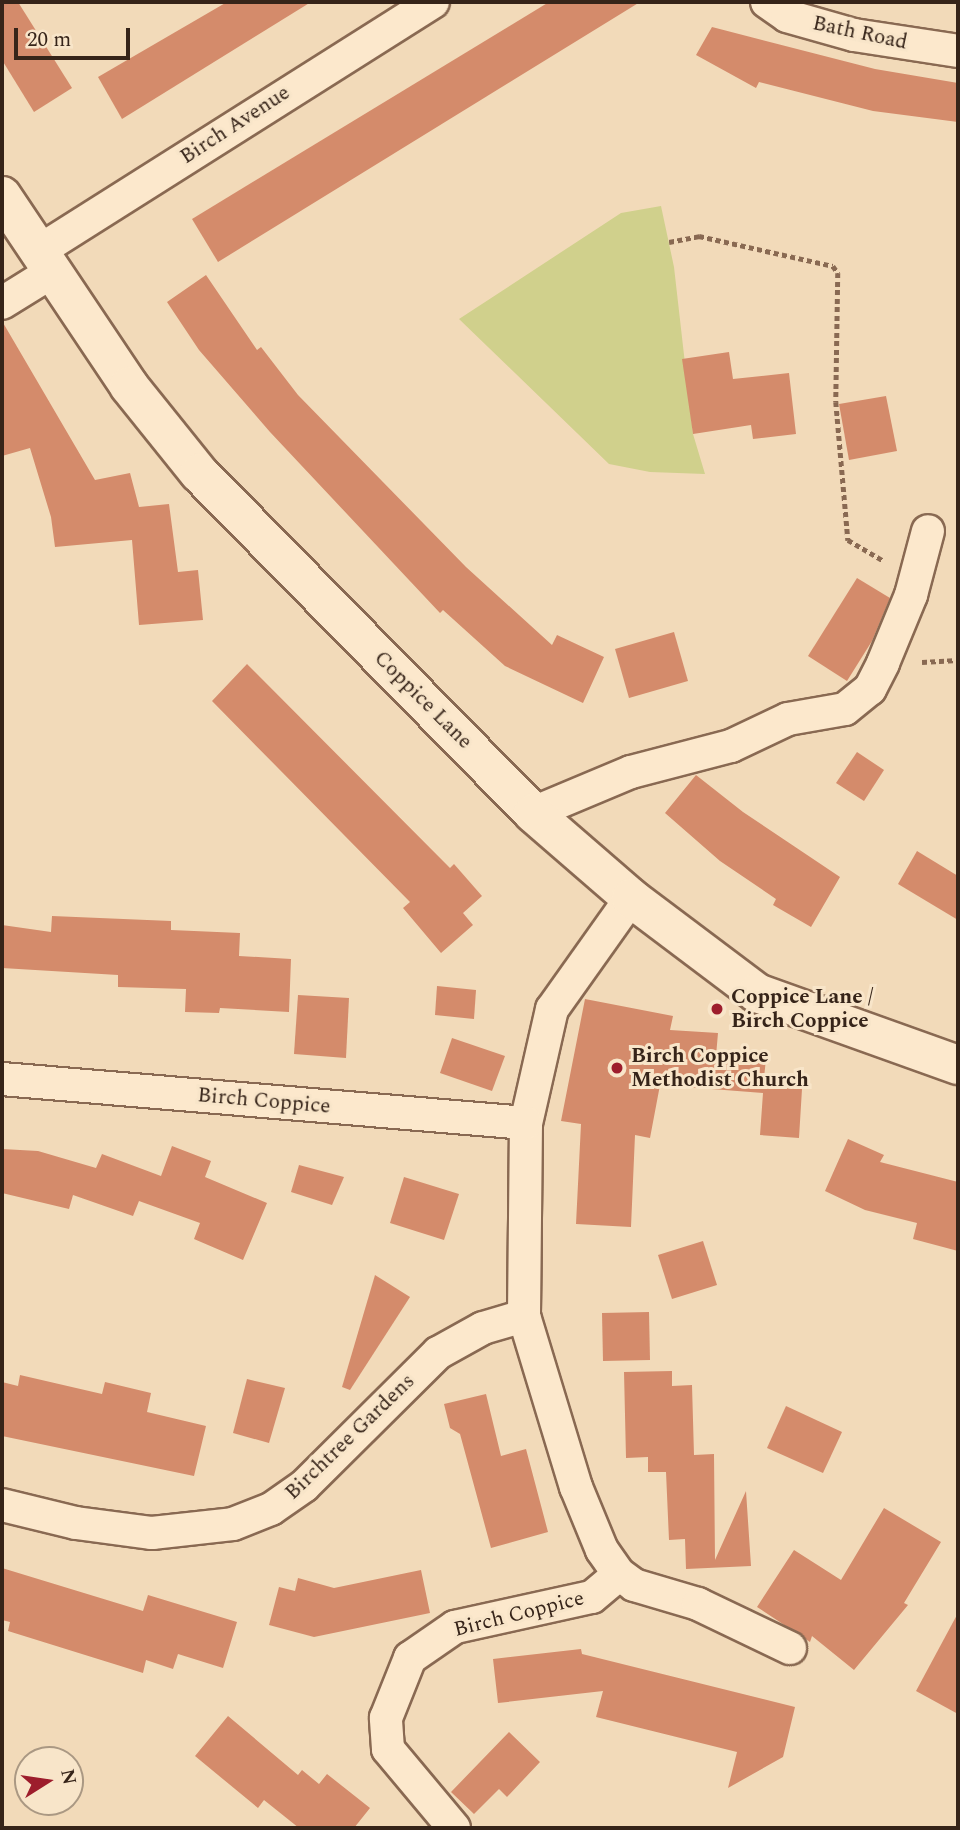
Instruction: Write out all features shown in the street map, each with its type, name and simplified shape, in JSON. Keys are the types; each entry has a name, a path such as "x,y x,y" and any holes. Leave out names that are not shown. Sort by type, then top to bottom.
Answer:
{"street":[{"name":"Birch Avenue","path":"2,303 45,262 433,2"},
{"name":"Bath Road","path":"767,2 787,16 854,35 958,51"},
{"name":"Coppice Lane","path":"2,196 129,386 199,473 533,813 631,898 757,993 958,1065"},
{"path":"533,813 631,772 731,746 788,719 845,709 870,689 914,580 928,531"},
{"path":"631,898 552,1009 526,1123 524,1316 576,1487 602,1550 619,1574 634,1585 698,1604 790,1648"},
{"name":"Birch Coppice","path":"2,1079 526,1123"},
{"name":"Birchtree Gardens","path":"2,1505 76,1523 152,1533 233,1524 271,1510 304,1486 438,1353 483,1328 524,1316"},
{"name":"Birch Coppice","path":"454,1828 388,1749 386,1718 410,1658 455,1627 593,1597 619,1574"}],"path":[{"path":"668,242 699,236 833,266 838,273 836,402 848,540 914,580"}],"green space":[{"path":"661,206 674,267 693,434 705,474 650,472 609,464 459,319 621,213"}],"building":[{"path":"2,2 18,2 72,88 34,112 2,60"},
{"path":"227,2 311,2 122,119 98,77"},
{"path":"549,2 640,2 218,262 192,219"},
{"path":"712,27 875,69 958,83 958,122 873,111 759,82 756,88 696,55"},
{"path":"206,275 257,350 261,347 298,395 466,567 552,645 557,635 604,657 583,703 505,666 443,610 440,613 270,432 199,350 167,302"},
{"path":"2,321 95,480 130,473 139,507 169,504 178,572 198,570 203,620 139,625 132,540 55,547 51,517 30,448 2,456"},
{"path":"729,352 733,379 789,373 796,434 753,439 751,425 693,434 682,359"},
{"path":"886,396 897,451 849,460 839,404"},
{"path":"857,578 890,598 872,641 847,681 808,656"},
{"path":"674,632 688,681 629,698 615,649"},
{"path":"247,664 450,868 454,864 482,896 463,913 473,925 441,953 403,908 410,902 212,701"},
{"path":"857,752 884,770 864,801 836,783"},
{"path":"696,775 743,812 840,877 811,927 773,905 776,899 720,861 665,813"},
{"path":"917,851 958,876 958,920 898,884"},
{"path":"52,916 171,921 171,930 240,933 239,956 291,959 289,1012 220,1008 219,1013 185,1012 186,989 118,987 118,975 2,968 2,925 51,932"},
{"path":"437,986 476,990 474,1019 435,1015"},
{"path":"298,995 349,998 346,1058 294,1054"},
{"path":"585,999 673,1016 670,1030 718,1033 716,1056 766,1059 763,1087 802,1089 799,1138 760,1135 763,1093 660,1085 650,1138 635,1135 631,1227 576,1224 581,1124 561,1121"},
{"path":"452,1038 505,1056 492,1091 440,1073"},
{"path":"848,1139 884,1155 880,1162 958,1182 958,1251 913,1239 917,1223 865,1210 825,1191"},
{"path":"172,1146 211,1161 205,1177 267,1203 243,1260 194,1239 200,1223 139,1201 133,1216 73,1195 69,1209 2,1193 2,1149 38,1151 96,1168 102,1154 161,1176"},
{"path":"299,1165 344,1177 332,1205 291,1192"},
{"path":"404,1177 459,1194 444,1240 390,1223"},
{"path":"703,1241 717,1285 672,1299 658,1255"},
{"path":"375,1275 410,1297 350,1390 342,1387"},
{"path":"649,1312 650,1360 603,1361 602,1313"},
{"path":"672,1371 672,1386 692,1385 694,1455 714,1454 715,1560 746,1491 751,1566 686,1569 685,1539 669,1540 666,1472 648,1472 648,1457 626,1458 624,1372"},
{"path":"20,1375 102,1394 105,1382 151,1393 147,1412 206,1426 194,1476 2,1436 2,1382 18,1386"},
{"path":"247,1379 285,1388 269,1443 233,1433"},
{"path":"486,1394 501,1456 526,1449 548,1532 491,1548 460,1434 450,1428 444,1404"},
{"path":"786,1406 842,1432 823,1473 767,1448"},
{"path":"884,1508 941,1542 904,1603 908,1605 854,1670 812,1636 810,1642 757,1607 794,1550 841,1580"},
{"path":"2,1568 143,1611 148,1595 237,1622 223,1668 178,1654 173,1669 146,1660 143,1673 8,1631 10,1622 2,1620"},
{"path":"421,1570 430,1613 314,1637 269,1625 279,1587 295,1591 298,1578 334,1588"},
{"path":"958,1613 958,1714 916,1691"},
{"path":"581,1649 582,1654 795,1707 783,1757 728,1788 737,1752 596,1717 603,1691 498,1703 493,1659"},
{"path":"228,1716 298,1775 302,1770 319,1784 327,1774 370,1808 354,1828 299,1828 264,1800 258,1808 195,1756"},
{"path":"509,1732 540,1762 507,1797 499,1789 474,1814 451,1792"}],"place":[{"name":"Coppice Lane / Birch Coppice","path":"717,1009"},
{"name":"Birch Coppice Methodist Church","path":"617,1068"}]}
